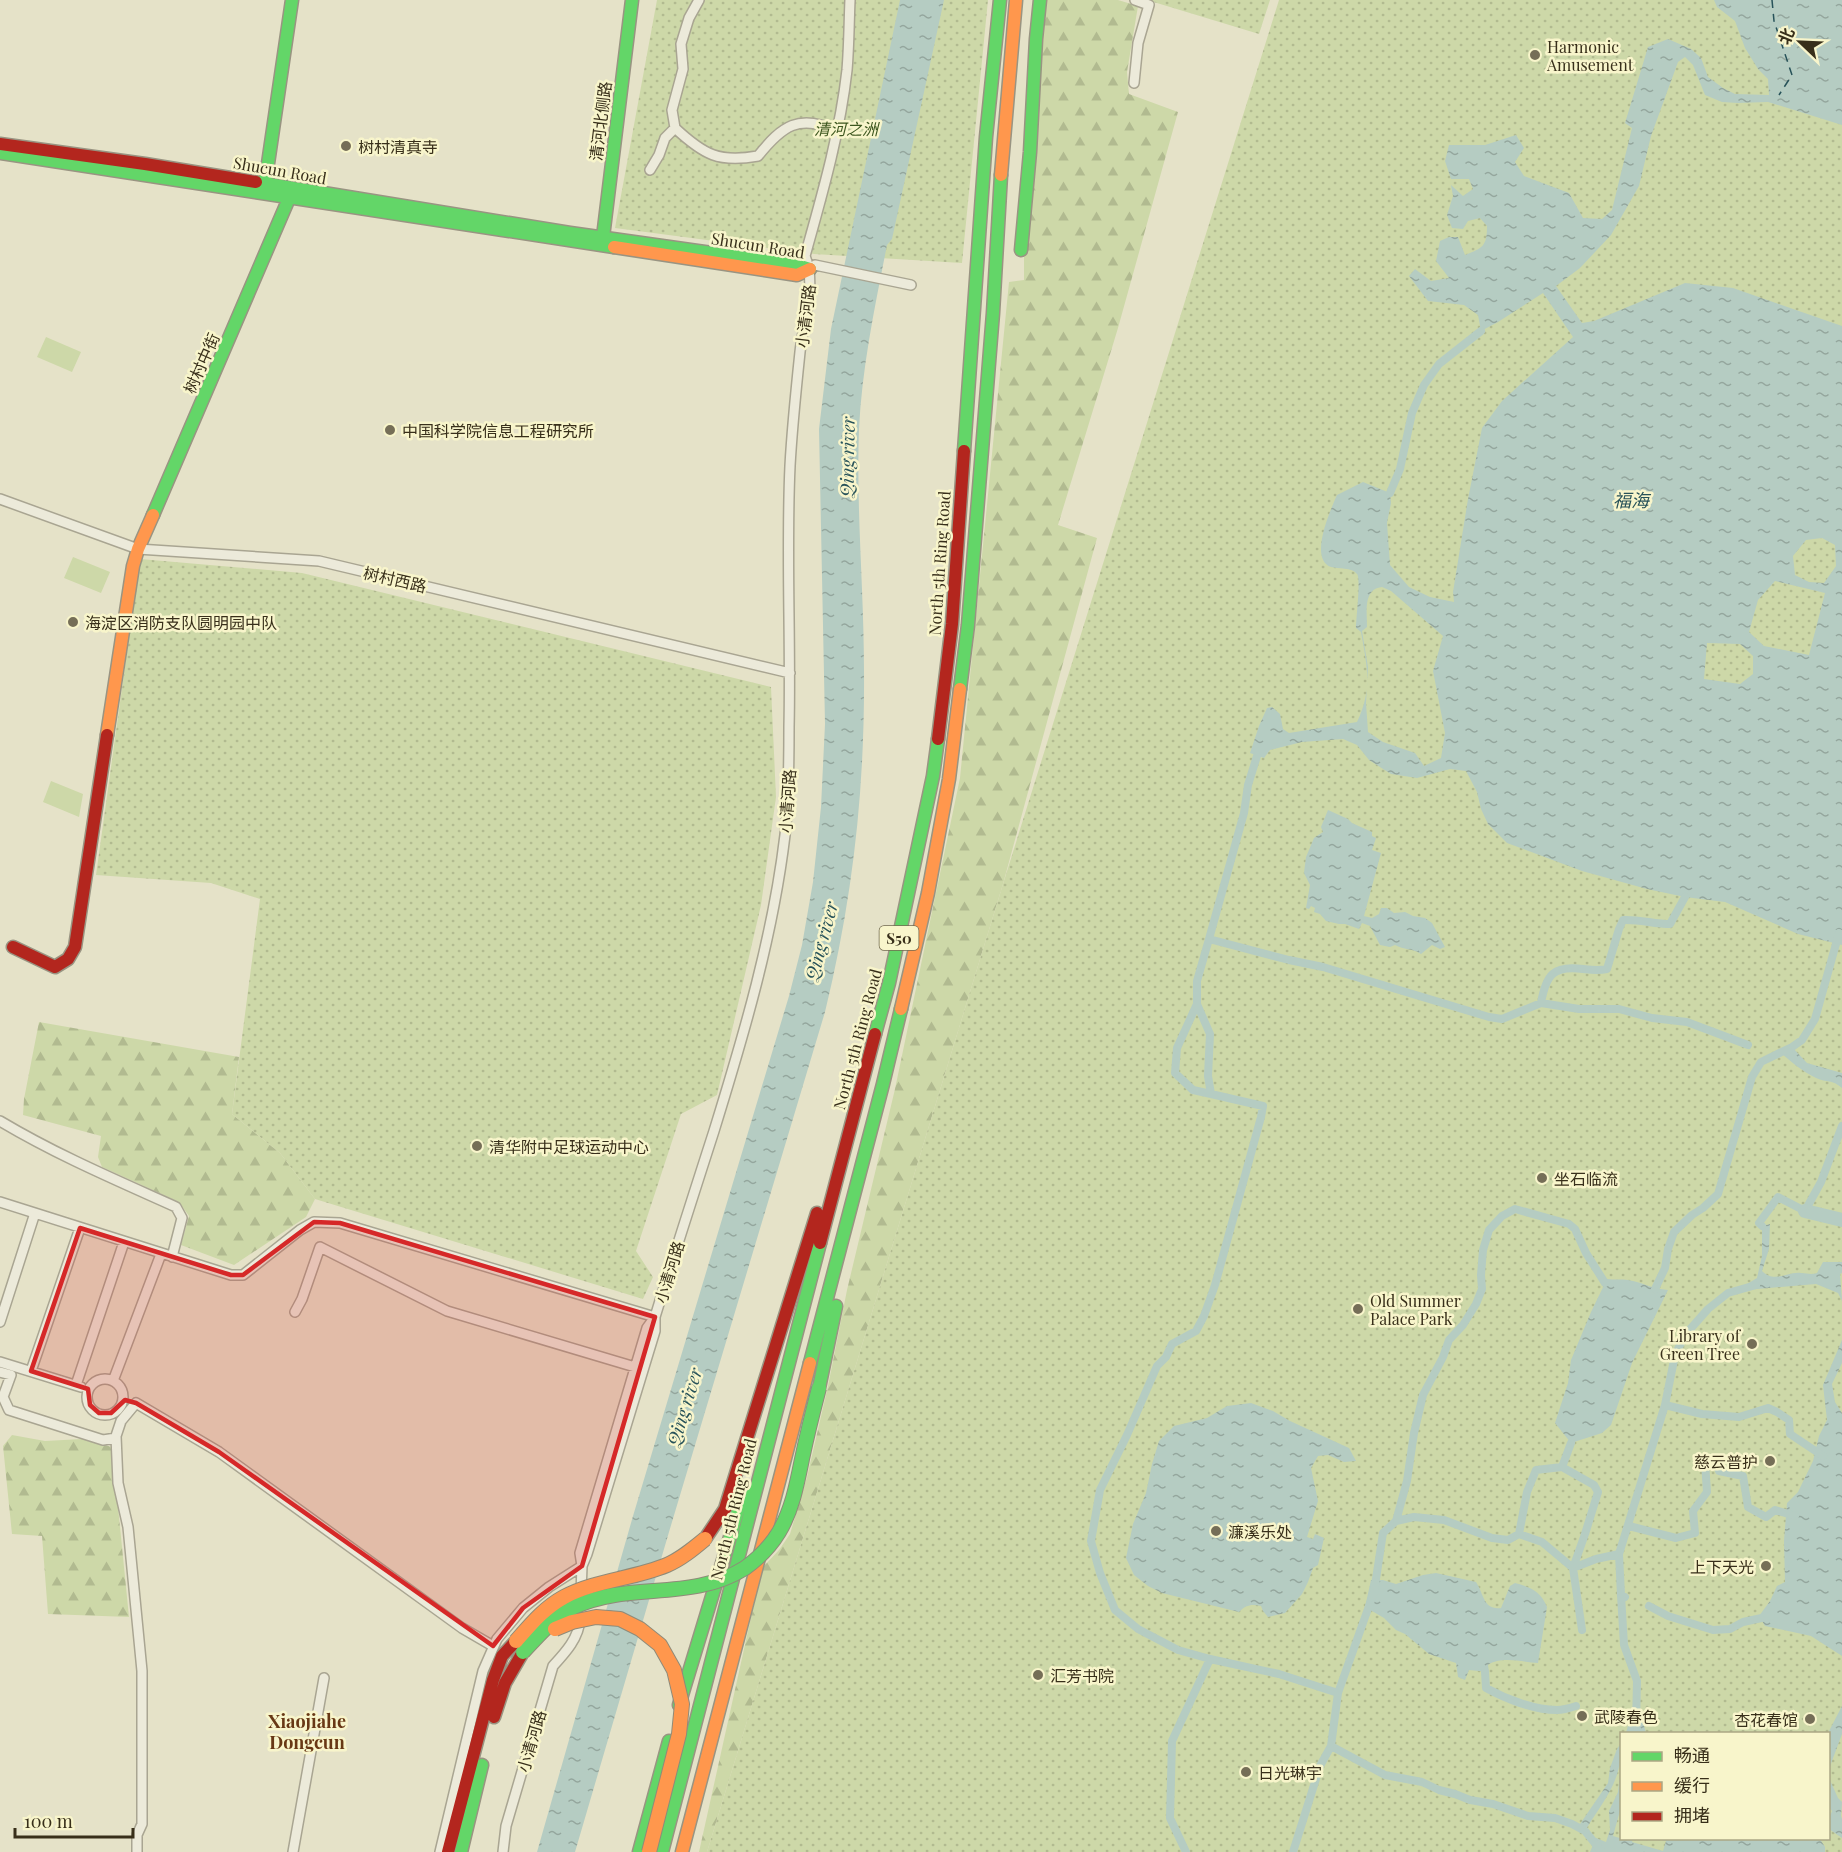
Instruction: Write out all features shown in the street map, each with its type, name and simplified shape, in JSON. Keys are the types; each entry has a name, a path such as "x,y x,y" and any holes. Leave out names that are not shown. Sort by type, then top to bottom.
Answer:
{"main road":[{"path":"265,184 292,0"},
{"name":"清河北侧路","path":"602,242 632,0"},
{"name":"North 5th Ring Road","path":"662,1852 889,983 935,764 952,624 986,137 1000,0"},
{"name":"North 5th Ring Road","path":"682,1852 883,1084 928,893 945,802 968,626 993,313 1003,137 1016,0"},
{"path":"1021,250 1040,0"},
{"name":"Shucun Road","path":"0,144 265,184 292,194"},
{"name":"Shucun Road","path":"0,153 292,194 602,242 797,265 810,269"},
{"name":"树村中街","path":"13,947 55,967 68,959 75,947 133,566 138,549 292,194"},
{"path":"448,1852 493,1680 502,1656 532,1622 551,1605 574,1592 598,1583 663,1566 686,1555 705,1539 725,1509 802,1258 864,1079"},
{"path":"461,1852 497,1704 516,1662 550,1623 573,1608 596,1599 696,1589 719,1582 743,1571 774,1541 789,1513 819,1388 883,1084"},
{"path":"639,1852 722,1561 799,1322"},
{"path":"523,1652 553,1630 572,1622 596,1617 620,1619 640,1629 660,1645 674,1670 682,1704 680,1734 649,1852"},
{"path":"688,1852 712,1736"}],"street":[{"path":"699,0 689,18 681,44 683,69 672,110 675,128 695,146 709,153 720,158 740,159 758,156 772,139 793,124 807,123 837,131"},
{"name":"小清河路","path":"582,1566 655,1331 655,1317 735,1064 777,891 789,787 790,464 800,350 809,291 810,269 805,256 828,175 837,131 847,69 850,0"},
{"path":"1134,83 1138,43 1149,5 1135,0"},
{"path":"650,170 665,138 675,128"},
{"path":"810,269 815,265 911,285"},
{"name":"树村西路","path":"0,499 138,549 319,561 790,673"},
{"path":"0,1121 37,1143 176,1207 182,1218 172,1257"},
{"path":"0,1202 231,1275 243,1275 314,1222 340,1223 655,1317"},
{"path":"0,1322 34,1214"},
{"path":"31,1371 80,1228"},
{"path":"76,1385 124,1242"},
{"path":"295,1312 302,1299 320,1247 447,1311 635,1367"},
{"path":"113,1381 161,1254"},
{"name":"小清河路","path":"503,1852 506,1826 553,1666 570,1647 579,1624 582,1566 580,1553 647,1328 655,1317"},
{"path":"0,1362 89,1389"},
{"path":"0,1372 10,1375 3,1397 9,1410 103,1440 117,1438"},
{"path":"102,1379 113,1381 121,1388 123,1400 116,1410 105,1414 99,1413 90,1405 89,1389 92,1384 102,1379"},
{"path":"123,1400 136,1403 219,1452 462,1628 493,1646"},
{"path":"136,1403 121,1421 117,1438 118,1483 128,1527 142,1671 142,1824 137,1835 137,1852"},
{"path":"440,1852 483,1671 493,1646 507,1625 523,1608 549,1587 582,1566"},
{"path":"293,1852 324,1678"}],"highlighted area":[{"path":"314,1222 340,1223 655,1317 582,1566 523,1608 493,1646 219,1452 136,1403 125,1400 111,1413 99,1413 90,1405 88,1389 31,1371 80,1228 231,1275 243,1275"}],"green space":[{"name":"清河之洲","path":"657,0 988,0 962,263 814,254 615,228"},
{"path":"1044,0 1118,0 1138,6 1127,72 1129,94 1178,112 1118,328 1058,525 1097,538 1003,884 707,1852 699,1852 762,1568 790,1534 807,1477 847,1290 895,1089 960,778 1009,282 1024,280 1039,38"},
{"path":"1147,0 1270,0 1259,34"},
{"name":"Old Summer Palace Park","path":"1279,0 1842,0 1842,1852 707,1852 1003,884"},
{"path":"46,337 81,352 72,372 37,357"},
{"path":"73,557 110,572 101,593 64,578"},
{"path":"140,559 302,573 771,687 776,797 761,905 717,1095 681,1114 636,1251 653,1277 643,1299 315,1199 280,1153 232,1114 260,899 211,883 96,875"},
{"path":"51,781 83,794 79,817 43,802"},
{"path":"39,1022 239,1057 232,1114 280,1153 315,1199 306,1217 234,1265 181,1245 189,1216 179,1202 102,1167 98,1157 101,1136 23,1115"},
{"path":"12,1435 45,1441 82,1439 112,1447 129,1617 48,1614 42,1536 12,1534 3,1446"}],"water":[{"name":"Qing river","path":"900,0 944,0 892,239 887,245 863,383 858,459 864,640 862,757 850,885 835,969 825,1012 575,1852 537,1852 633,1516 789,996 802,945 813,882 821,807 825,724 819,429 831,329"},
{"name":"福海","path":"1714,0 1842,0 1842,125 1768,102 1722,102 1705,95 1693,65 1685,57 1678,62 1651,136 1639,186 1611,235 1580,268 1556,286 1582,323 1594,321 1685,283 1733,288 1842,326 1842,945 1798,934 1725,902 1647,889 1582,871 1507,843 1488,824 1477,792 1466,771 1450,769 1417,778 1391,774 1369,760 1357,745 1343,739 1302,742 1270,750 1264,758 1250,753 1267,708 1272,707 1280,714 1283,729 1289,733 1357,722 1367,688 1368,732 1383,742 1415,753 1424,766 1441,758 1445,733 1433,671 1443,636 1391,591 1382,587 1376,589 1367,602 1367,627 1362,631 1368,667 1367,686 1367,667 1361,632 1356,628 1358,577 1352,570 1331,567 1324,562 1321,544 1326,522 1337,495 1363,482 1390,493 1391,503 1387,523 1390,565 1409,587 1430,597 1454,602 1453,592 1482,428 1502,401 1573,337 1543,293 1481,331 1478,315 1464,305 1428,301 1409,276 1415,269 1431,281 1449,278 1436,261 1440,241 1449,237 1458,237 1465,255 1480,248 1485,242 1487,226 1480,218 1468,221 1463,229 1452,228 1447,215 1453,196 1451,185 1463,196 1473,189 1469,179 1451,179 1445,161 1449,145 1485,145 1516,135 1524,148 1515,162 1524,176 1569,193 1583,218 1602,219 1612,210 1632,128 1625,123 1648,47 1668,39 1691,49 1701,58 1708,77 1723,88 1735,94 1769,95 1768,79 1758,69 1745,48 1735,21 1717,7","holes":["1822,538 1835,545 1836,566 1824,583 1809,582 1795,575 1793,556 1806,540","1775,581 1825,593 1809,655 1764,646 1749,632 1758,600","1707,643 1740,644 1753,656 1753,674 1740,684 1704,679"]},
{"path":"1328,810 1372,832 1372,836 1376,838 1372,850 1381,853 1364,916 1372,918 1379,914 1381,908 1387,908 1394,913 1405,912 1425,918 1432,923 1445,947 1440,949 1432,945 1421,954 1395,945 1390,947 1380,945 1370,926 1362,923 1359,929 1326,921 1320,914 1314,912 1315,908 1311,906 1309,909 1306,908 1310,885 1304,873 1306,857 1314,838 1323,832 1321,827"},
{"path":"1792,1047 1807,1063 1842,1073 1842,1088 1835,1083 1811,1075 1780,1052"},
{"path":"1770,1224 1769,1249 1762,1271 1772,1277 1796,1273 1813,1274 1817,1273 1823,1262 1842,1262 1842,1273 1840,1274 1842,1301 1838,1293 1816,1284 1746,1290 1747,1284 1757,1278 1762,1256 1762,1226"},
{"path":"1607,1279 1628,1280 1668,1290 1632,1363 1611,1425 1602,1433 1571,1443 1555,1423 1568,1383 1571,1360"},
{"path":"1842,1340 1842,1363 1832,1384 1835,1402 1842,1413 1842,1656 1811,1636 1765,1626 1759,1616 1777,1586 1785,1582 1784,1541 1787,1503 1798,1492 1813,1461 1819,1436 1827,1420 1823,1385"},
{"path":"1251,1403 1273,1411 1349,1448 1356,1461 1344,1462 1328,1455 1318,1456 1311,1468 1318,1501 1307,1537 1313,1539 1315,1534 1324,1538 1318,1565 1313,1568 1302,1594 1285,1613 1268,1617 1261,1606 1249,1606 1239,1612 1162,1593 1134,1575 1126,1558 1133,1524 1146,1493 1159,1441 1174,1426 1207,1418 1227,1406"},
{"path":"1436,1573 1476,1582 1487,1604 1495,1608 1501,1608 1510,1586 1515,1583 1538,1593 1547,1607 1538,1663 1512,1660 1493,1662 1488,1665 1489,1672 1469,1670 1465,1680 1458,1677 1456,1663 1429,1654 1405,1634 1396,1630 1384,1618 1365,1607 1371,1580 1383,1580 1396,1584"},
{"path":"1842,1706 1842,1734 1830,1766 1830,1732"},
{"path":"1630,1718 1642,1719 1646,1732 1626,1732"},
{"path":"1620,1744 1620,1761 1615,1780 1585,1831 1578,1827 1608,1783 1610,1768"},
{"path":"1620,1775 1620,1811 1613,1836 1620,1840 1633,1840 1632,1842 1663,1851 1666,1841 1662,1840 1821,1840 1825,1852 1590,1852 1596,1838 1606,1842 1610,1830 1609,1811 1618,1792"},
{"path":"1830,1780 1842,1802 1842,1838 1830,1830 1832,1811 1830,1808"}],"waterway":[{"path":"1390,493 1400,469 1412,413 1424,385 1439,364 1481,331"},
{"path":"1257,756 1248,785 1244,813 1209,939 1323,967 1489,1017 1502,1019 1541,1003 1579,1009 1619,1009 1652,1018 1687,1022 1748,1045"},
{"path":"1541,1003 1545,985 1558,971 1573,968 1607,969 1623,920 1670,924 1685,897"},
{"path":"1655,1289 1665,1268 1674,1232 1718,1194 1752,1077 1761,1062 1802,1040 1815,1019 1839,933"},
{"path":"1209,939 1197,981 1197,1004 1210,1034 1208,1076 1211,1094 1263,1106 1261,1117 1215,1285 1204,1316 1196,1331 1172,1344 1166,1357 1157,1366 1100,1490 1091,1541 1100,1573 1115,1610 1138,1629 1178,1650 1279,1674 1338,1693 1331,1746 1320,1766 1293,1852"},
{"path":"1197,1004 1177,1048 1175,1073 1193,1090 1211,1094"},
{"path":"1762,1226 1759,1223 1778,1197 1805,1211 1821,1182 1842,1126"},
{"path":"1396,1521 1407,1481 1414,1433 1423,1395 1443,1357 1449,1340 1463,1325 1476,1304 1482,1289 1483,1250 1489,1230 1502,1216 1515,1209 1569,1224 1575,1229 1586,1253 1605,1283"},
{"path":"1805,1211 1842,1220"},
{"path":"1573,1568 1596,1559 1619,1554 1665,1405 1675,1355 1685,1335 1708,1309 1728,1293 1756,1285"},
{"path":"1665,1405 1702,1414 1739,1417 1768,1408 1789,1420 1790,1434 1823,1456"},
{"path":"1519,1534 1527,1492 1536,1470 1562,1467 1571,1443"},
{"path":"1629,1526 1676,1538 1695,1533 1693,1511 1707,1492 1705,1462 1716,1459 1719,1471 1743,1476 1748,1507 1766,1517 1775,1510 1795,1516"},
{"path":"1562,1467 1594,1485 1598,1492 1573,1568"},
{"path":"1338,1693 1374,1592 1383,1533 1396,1521 1414,1517 1444,1520 1492,1538 1508,1540 1519,1534 1542,1542 1573,1568 1582,1630"},
{"path":"1619,1554 1621,1595 1625,1597"},
{"path":"1621,1595 1624,1645 1637,1681 1636,1725"},
{"path":"1649,1606 1668,1616 1713,1630 1730,1629 1743,1622 1771,1616"},
{"path":"1186,1852 1170,1818 1172,1741 1210,1659"},
{"path":"1485,1672 1486,1688 1511,1700 1548,1710 1562,1710 1576,1706"},
{"path":"1331,1746 1385,1775 1422,1782 1470,1800 1493,1804 1528,1816 1555,1818 1572,1824 1585,1831 1602,1852"}],"ferry route":[{"path":"1772,0 1774,21 1792,75 1779,95"}],"traffic: fast":[{"path":"265,184 292,0"},
{"path":"602,245 632,0"},
{"path":"964,451 986,137 1000,0"},
{"path":"1021,250 1040,0"},
{"path":"0,153 614,247"},
{"path":"960,689 968,625 993,313 1001,175"},
{"path":"256,182 570,233 797,265 810,269"},
{"path":"153,515 293,189"},
{"path":"875,1034 889,983 933,776 938,739"},
{"path":"810,1363 901,1009"},
{"path":"662,1852 820,1243"},
{"path":"819,1388 836,1306"},
{"path":"523,1652 553,1621 574,1607 595,1599 616,1595 703,1585 745,1568 755,1560 776,1537 791,1506 819,1388"},
{"path":"679,1705 744,1491"},
{"path":"639,1852 669,1741"},
{"path":"461,1852 482,1765"}],"traffic: slow":[{"path":"1001,175 1016,0"},
{"path":"614,247 797,275 810,269"},
{"path":"107,735 133,566 153,515"},
{"path":"901,1009 928,893 949,779 960,689"},
{"path":"682,1852 810,1363"},
{"path":"516,1641 544,1611 564,1597 576,1591 667,1565 682,1557 705,1539"},
{"path":"555,1629 572,1622 596,1617 620,1619 640,1629 660,1645 674,1670 682,1704 679,1734 649,1852"}],"traffic: jam":[{"path":"0,144 256,182"},
{"path":"938,739 952,624 964,451"},
{"path":"13,947 55,967 68,959 75,947 107,735"},
{"path":"820,1243 875,1034"},
{"path":"705,1539 725,1509 817,1213"},
{"path":"448,1852 493,1680 502,1656 516,1641"},
{"path":"494,1717 505,1683 523,1652"}],"place":[{"name":"Harmonic Amusement","path":"1535,55"},
{"name":"树村清真寺","path":"346,146"},
{"name":"中国科学院信息工程研究所","path":"390,430"},
{"name":"海淀区消防支队圆明园中队","path":"73,622"},
{"name":"清华附中足球运动中心","path":"477,1146"},
{"name":"坐石临流","path":"1542,1178"},
{"name":"Old Summer Palace Park","path":"1358,1309"},
{"name":"Library of Green Tree","path":"1752,1344"},
{"name":"慈云普护","path":"1770,1461"},
{"name":"濂溪乐处","path":"1216,1531"},
{"name":"上下天光","path":"1766,1566"},
{"name":"汇芳书院","path":"1038,1675"},
{"name":"武陵春色","path":"1582,1716"},
{"name":"杏花春馆","path":"1810,1719"},
{"name":"日光琳宇","path":"1246,1772"}],"district":[{"name":"Xiaojiahe Dongcun","path":"307,1731"}]}
